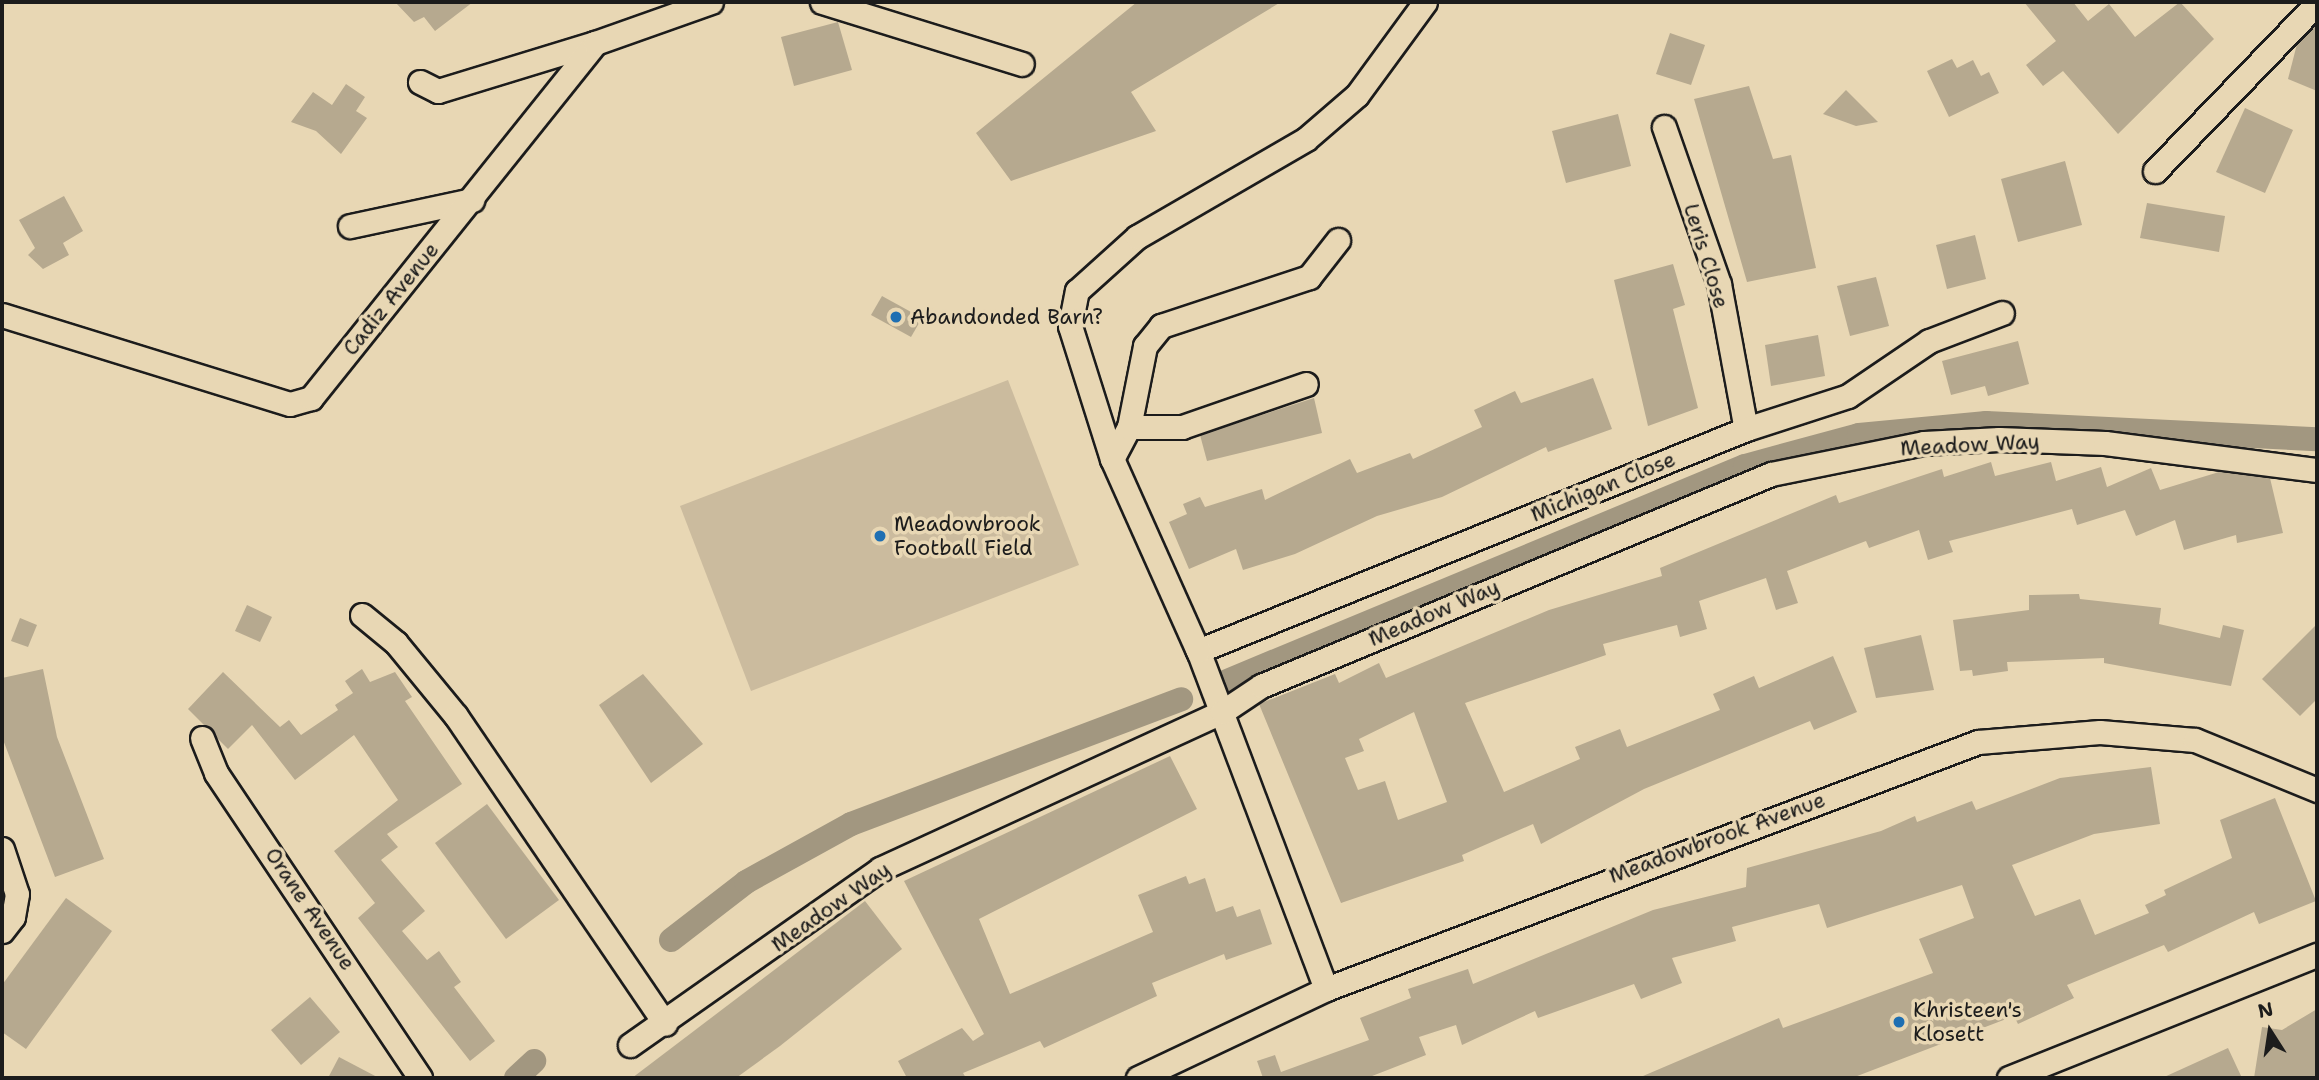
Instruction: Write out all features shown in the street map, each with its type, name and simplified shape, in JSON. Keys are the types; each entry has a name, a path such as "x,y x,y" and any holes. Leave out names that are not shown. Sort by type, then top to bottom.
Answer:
{"street":[{"path":"419,82 429,91 446,89 595,43 711,2"},
{"path":"822,2 1022,64"},
{"path":"1326,989 1198,651 1112,459 1070,326 1077,291 1138,237 1306,139 1357,94 1425,2"},
{"path":"2155,171 2317,3"},
{"name":"Cadiz Avenue","path":"2,315 290,404 311,398 595,43"},
{"name":"Leris Close","path":"1664,127 1719,284 1746,429"},
{"path":"350,226 472,200"},
{"path":"1112,459 1129,427 1145,346 1161,326 1309,277 1338,240"},
{"name":"Michigan Close","path":"1198,651 1746,429 1848,397 1929,341 2002,313"},
{"path":"1129,427 1182,426 1306,384"},
{"name":"Meadow Way","path":"630,1045 664,1024 880,869 1222,712 1261,687 1689,505 1822,462 1924,443 1999,439 2105,443 2317,470"},
{"path":"362,615 396,643 456,716 664,1024"},
{"name":"Meadowbrook Avenue","path":"1138,1078 1326,989 1978,742 2100,733 2195,740 2317,790"},
{"name":"Orane Avenue","path":"202,738 216,773 420,1078"},
{"path":"2,849 17,894 13,917 2,931"},
{"path":"2009,1078 2317,955"}],"shaded area":[{"name":"Meadowbrook Football Field","path":"1008,380 1079,565 751,691 680,506"}],"building":[{"path":"395,2 473,2 435,31 424,17 414,22"},
{"path":"1137,2 1281,2 1131,92 1156,131 1011,181 976,133"},
{"path":"2024,2 2073,2 2088,21 2109,4 2135,37 2180,2 2214,39 2118,134 2063,71 2043,86 2026,65 2056,41"},
{"path":"838,22 852,70 794,86 781,37"},
{"path":"2317,23 2317,91 2288,79 2297,44"},
{"path":"1670,33 1705,45 1691,85 1656,74"},
{"path":"1952,59 1957,68 1973,60 1981,76 1989,72 1999,93 1949,117 1927,71"},
{"path":"346,84 365,97 356,111 367,118 341,154 316,131 291,122 313,92 332,105"},
{"path":"1749,86 1773,159 1791,155 1816,268 1747,282 1694,99"},
{"path":"1846,90 1878,122 1856,126 1823,114"},
{"path":"2245,108 2293,130 2265,193 2216,172"},
{"path":"1618,114 1631,166 1566,183 1552,131"},
{"path":"2065,161 2082,225 2018,242 2001,179"},
{"path":"64,196 83,231 63,243 69,255 43,269 28,255 35,248 19,220"},
{"path":"2147,203 2225,216 2219,252 2140,238"},
{"path":"1975,235 1986,279 1947,289 1936,245"},
{"path":"1673,264 1685,305 1673,309 1698,408 1648,426 1614,280"},
{"path":"1876,277 1889,326 1850,336 1837,286"},
{"name":"Abandonded Barn?","path":"882,296 922,318 911,337 871,315"},
{"path":"1818,335 1825,376 1771,386 1765,345"},
{"path":"2018,341 2029,384 1988,396 1985,386 1951,395 1942,361"},
{"path":"1593,378 1612,429 1548,452 1546,447 1442,497 1377,516 1295,554 1243,570 1236,549 1189,569 1169,522 1187,514 1183,504 1200,497 1205,507 1262,489 1265,500 1350,459 1357,473 1410,453 1413,459 1482,427 1474,410 1515,391 1521,403"},
{"path":"1314,398 1322,433 1207,461 1200,435"},
{"path":"1991,462 1995,476 2051,462 2056,481 2101,467 2107,487 2151,468 2160,490 2219,472 2270,478 2283,533 2237,543 2236,535 2184,550 2175,520 2136,536 2125,510 2077,525 2072,509 1949,541 1953,552 1928,560 1919,530 1869,548 1866,541 1787,571 1798,603 1776,610 1766,578 1699,601 1707,629 1680,637 1677,625 1603,644 1606,655 1465,703 1504,792 1580,759 1575,747 1620,729 1627,747 1720,710 1713,694 1754,676 1759,688 1833,656 1857,712 1814,730 1810,721 1644,789 1541,844 1533,824 1462,855 1464,861 1341,903 1259,704 1335,674 1339,683 1379,663 1386,678 1549,610 1662,576 1660,568 1836,495 1839,503 1942,469 1944,477","holes":["1414,712 1447,802 1398,820 1385,781 1358,790 1345,758 1364,751 1359,739"]},
{"path":"2079,594 2080,599 2161,608 2159,624 2220,638 2223,625 2244,630 2231,686 2104,663 2104,658 2007,662 2008,671 1973,676 1972,670 1960,671 1953,620 2029,610 2029,595"},
{"path":"247,605 272,617 260,642 235,631"},
{"path":"20,618 37,625 28,647 11,641"},
{"path":"2317,624 2317,699 2300,716 2262,679"},
{"path":"1921,635 1934,690 1876,698 1864,648"},
{"path":"43,669 57,737 104,859 55,877 2,737 2,678"},
{"path":"362,669 370,682 395,672 412,697 405,701 462,784 387,834 398,847 381,860 425,911 402,931 427,960 439,951 461,982 454,987 495,1041 470,1061 358,918 375,903 334,851 398,800 354,735 295,780 252,725 228,749 188,709 223,672 280,727 289,720 301,735 338,710 335,705 353,693 345,681"},
{"path":"643,674 703,744 651,783 599,705"},
{"path":"1170,756 1197,809 979,919 1010,994 1153,932 1138,895 1186,876 1189,884 1205,878 1216,912 1233,906 1237,917 1260,909 1272,944 1226,960 1224,954 1152,983 1157,996 1044,1048 1040,1041 963,1073 966,1078 907,1078 898,1061 962,1028 973,1041 984,1034 904,881"},
{"path":"2151,767 2160,824 2094,834 2012,865 2035,916 2080,899 2095,935 2149,913 2145,905 2166,895 2164,890 2232,858 2220,820 2275,798 2316,901 2259,924 2254,912 2168,952 2164,945 2067,985 2074,998 2018,1024 2014,1016 1852,1078 1643,1076 1779,1018 1783,1028 1933,973 1919,939 1974,918 1962,885 1827,928 1819,904 1732,927 1736,941 1672,958 1682,983 1641,999 1634,984 1538,1018 1535,1011 1462,1045 1456,1025 1419,1037 1426,1055 1367,1078 1263,1078 1257,1061 1275,1055 1281,1072 1369,1040 1360,1018 1411,998 1408,989 1468,969 1473,984 1653,910 1746,887 1747,868 1881,831 1915,816 1917,822 1972,801 1976,810 2060,778"},
{"path":"487,804 559,900 506,939 435,843"},
{"path":"66,898 112,931 26,1049 2,1032 2,985"},
{"path":"865,901 902,949 780,1046 736,1078 632,1078"},
{"path":"310,997 340,1032 301,1065 271,1030"},
{"path":"2317,1009 2317,1078 2254,1078 2262,1027 2282,1030"},
{"path":"2228,1048 2242,1078 2162,1078"},
{"path":"339,1057 379,1078 328,1078"}],"waterway":[{"path":"1227,681 1745,466 1859,435 1986,423 2317,439"},
{"path":"671,940 746,882 851,824 1181,699"},
{"path":"516,1078 534,1061"}],"place":[{"name":"Abandonded Barn?","path":"896,317"},
{"name":"Meadowbrook Football Field","path":"880,536"},
{"name":"Khristeen's Klosett","path":"1899,1022"}]}
